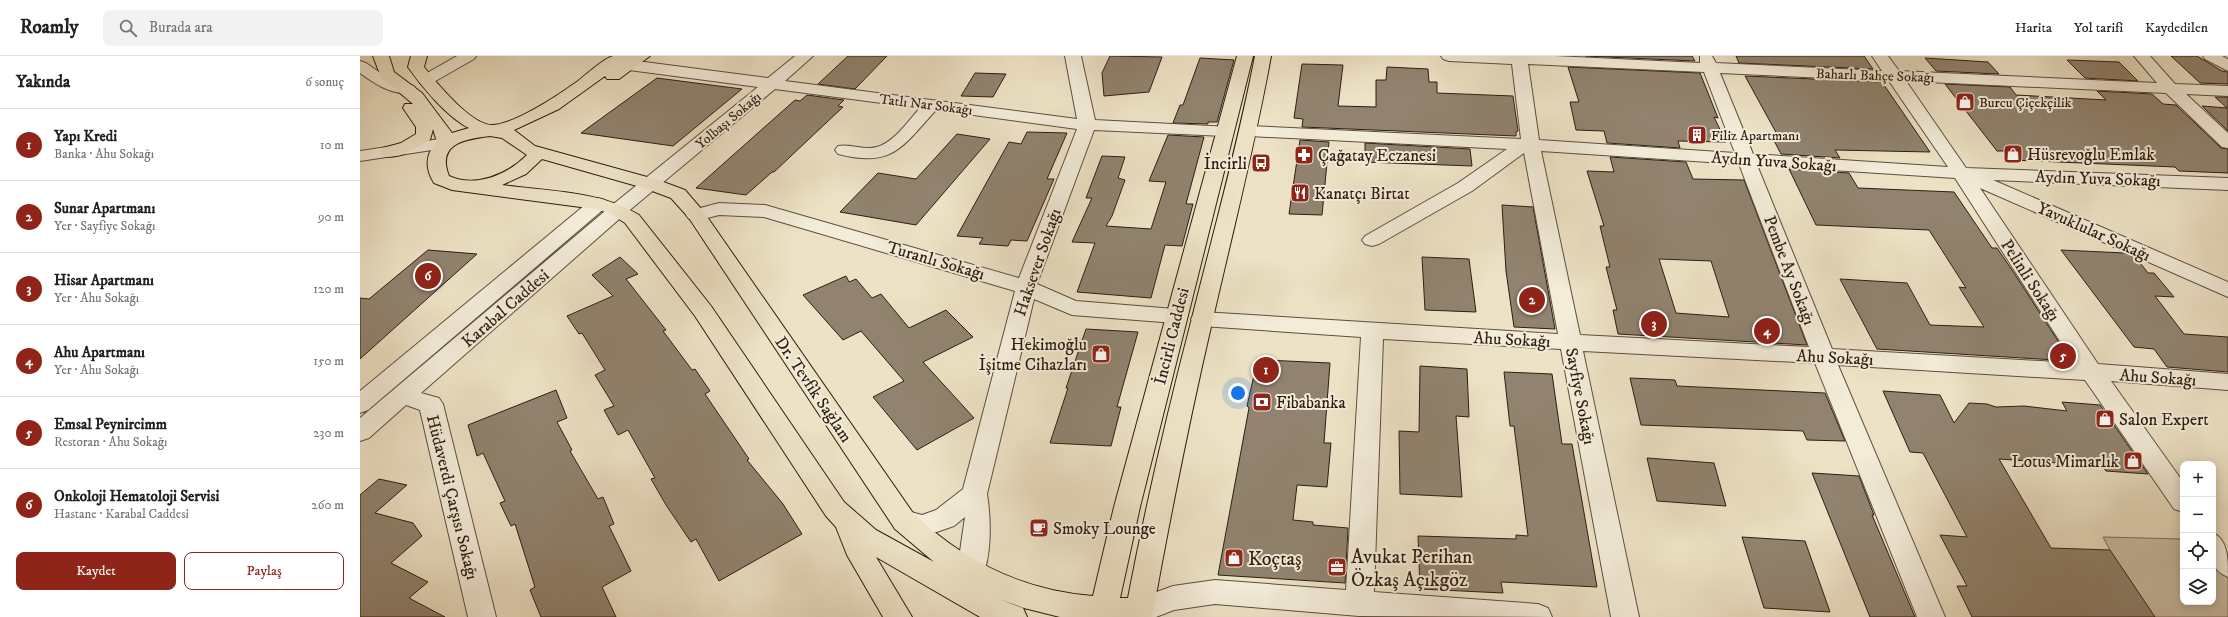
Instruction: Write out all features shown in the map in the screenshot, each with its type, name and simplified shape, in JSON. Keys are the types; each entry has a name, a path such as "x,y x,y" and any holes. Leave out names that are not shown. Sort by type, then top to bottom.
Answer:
{"main road":[{"path":"381,56 387,74 412,92 443,130 446,143"},
{"path":"419,56 416,67 426,80 465,120 486,130 508,134 531,150"},
{"name":"İncirli Caddesi","path":"1103,613 1127,507 1175,316 1245,56"},
{"name":"İncirli Caddesi","path":"1138,614 1202,319 1249,131 1264,56"},
{"path":"631,59 536,114 505,128 469,133 446,143 441,148 435,162 441,179 452,184 608,207 632,219 703,312 835,509 847,522 867,538 990,608 1013,617"},
{"path":"472,186 497,181 519,172 529,164 531,135 631,59"},
{"path":"389,152 407,147 424,136 425,126 413,112 411,106 412,92"},
{"name":"Dr. Tevfik Sağlam","path":"531,150 651,184 678,194 696,215 904,522 916,534 971,572 1040,601 1103,613 1138,614"},
{"path":"1175,316 1202,319"},
{"path":"847,522 856,547 898,617"}],"street":[{"path":"426,80 468,56"},
{"name":"Yolbaşı Sokağı","path":"651,184 805,56"},
{"path":"1073,56 1087,125"},
{"name":"Baharlı Bahçe Sokağı","path":"1449,56 1708,63 1894,76 2228,91"},
{"name":"Pelinli Sokağı","path":"1880,56 1961,173 2091,371 2180,498"},
{"path":"2142,56 2171,89 2228,143"},
{"path":"2211,56 2228,66"},
{"name":"Sayfiye Sokağı","path":"1519,58 1527,145 1570,341 1625,617"},
{"name":"Tatlı Nar Sokağı","path":"631,59 770,84 1087,125 1224,131"},
{"name":"Pembe Ay Sokağı","path":"1708,63 1824,357 1931,617"},
{"path":"360,66 387,85 412,92"},
{"path":"844,150 873,154 887,151 932,105"},
{"name":"Haksever Sokağı","path":"974,494 1026,287 1087,125"},
{"name":"Aydın Yuva Sokağı","path":"1249,131 1527,145 1961,173 2228,184"},
{"path":"360,156 446,143"},
{"path":"1372,240 1465,187 1527,145"},
{"name":"Yavuklular Sokağı","path":"1961,173 2228,290"},
{"name":"Karabal Caddesi","path":"362,401 608,207 651,184"},
{"name":"Karabal Caddesi","path":"360,432 398,401 608,207"},
{"name":"Turanlı Sokağı","path":"696,215 719,209 766,211 1026,287 1072,308 1175,316"},
{"name":"Ahu Sokağı","path":"1202,319 1372,332 1570,341 1824,357 2091,371 2228,382"},
{"path":"1359,604 1372,332"},
{"path":"362,401 398,401"},
{"name":"Hüdaverdi Çarşısı Sokağı","path":"398,401 431,404 482,617"},
{"path":"904,522 922,526 945,518 974,494"},
{"path":"971,572 978,519 974,494"},
{"path":"2216,548 2228,565"},
{"path":"1138,614 1173,598 1215,592 1538,617"}],"shaded area":[{"path":"2103,537 2180,539 2180,605 2216,605 2216,559 2228,577 2228,617 2145,617"}],"building":[{"path":"848,56 887,56 855,89 818,84"},
{"path":"1110,56 1162,57 1149,92 1104,96 1102,73"},
{"path":"1585,56 1692,56 1695,61"},
{"path":"1736,56 1864,56 1873,69 1739,63"},
{"path":"2171,56 2197,56 2222,71 2228,72 2228,84 2200,83"},
{"path":"1200,58 1234,60 1217,122 1208,122 1208,124 1173,123 1180,105 1183,105"},
{"path":"1925,58 1988,62 1999,74 1936,71"},
{"path":"2067,60 2119,62 2138,81 2085,78"},
{"path":"1302,64 1343,65 1338,106 1376,107 1376,80 1386,80 1387,67 1428,69 1429,82 1437,82 1437,93 1513,96 1518,131 1516,132 1516,136 1302,127 1303,119 1294,118"},
{"path":"1568,67 1700,73 1718,118 1714,117 1726,142 1678,141 1680,148 1607,143 1604,131 1576,130 1570,102 1579,102"},
{"path":"975,73 1006,74 993,97 961,96"},
{"path":"1745,76 1882,82 1930,152 1835,150 1840,158 1781,154 1771,135 1778,136"},
{"path":"657,78 742,89 673,146 581,133"},
{"path":"1945,84 2010,87 2016,95 2106,100 2097,91 2152,94 2163,104 2176,105 2221,148 2228,149 2228,173 2179,171 2175,167 2012,160 2005,151 1997,151"},
{"path":"807,95 844,100 838,106 843,107 774,172 772,172 746,195 696,188 795,100 800,101"},
{"path":"2215,97 2228,97 2228,131 2202,106 2227,108"},
{"path":"1027,132 1067,133 1047,179 1054,179 1027,241 1011,240 1008,246 979,244 983,238 957,236 1009,142 1021,144"},
{"path":"957,134 990,139 916,225 840,212 878,173 916,179"},
{"path":"1168,135 1204,137 1186,204 1193,204 1182,246 1165,245 1151,298 1077,292 1095,243 1072,242 1092,198 1086,198 1102,156 1125,157 1118,178 1125,180 1112,216 1106,226 1151,229 1166,182 1149,181"},
{"path":"1300,140 1329,142 1322,215 1289,214"},
{"path":"1365,143 1470,149 1472,166 1365,162"},
{"path":"1610,157 1686,162 1693,179 1744,180 1807,345 1618,334 1613,310 1617,310 1606,267 1610,267 1600,226 1604,226 1587,171 1614,172","holes":["1659,259 1711,261 1729,317 1676,313"]},
{"path":"1789,169 1849,173 1858,188 1954,192 1992,248 1997,248 2071,361 1877,349 1840,279 1907,283 1930,325 1984,327 1959,287 1966,288 1929,230 1816,225"},
{"path":"1502,205 1533,207 1555,329 1514,327 1506,271"},
{"path":"428,250 477,254 360,359 360,298 369,299"},
{"path":"2061,250 2125,253 2137,259 2148,273 2154,273 2174,297 2155,296 2184,334 2228,337 2228,372 2167,367 2154,349 2134,347"},
{"path":"620,257 638,274 626,279 666,330 663,331 692,370 695,369 710,391 705,394 749,459 747,460 783,504 802,534 719,581 696,539 691,542 666,505 651,479 655,478 628,430 618,435 604,410 614,406 595,375 605,370 582,333 579,334 567,316 613,296 592,275"},
{"path":"1422,257 1469,259 1476,312 1425,310"},
{"path":"846,276 849,282 856,279 872,298 881,294 909,328 946,310 973,337 923,362 974,418 917,450 873,397 904,381 861,331 843,340 803,295"},
{"path":"1086,329 1138,332 1117,407 1121,407 1111,446 1050,443 1068,388 1066,388"},
{"path":"1265,360 1330,363 1324,443 1331,443 1327,487 1297,485 1293,520 1313,522 1313,525 1348,528 1345,583 1218,575 1249,408 1247,406 1257,362"},
{"path":"1420,366 1467,369 1469,417 1456,416 1462,497 1400,494 1399,431 1419,432"},
{"path":"1504,372 1552,374 1562,444 1572,444 1597,587 1501,582 1503,593 1420,589 1418,536 1516,539 1516,535 1528,536 1514,426 1510,426"},
{"path":"1630,378 1675,380 1677,386 1825,393 1845,441 1807,440 1803,431 1641,425"},
{"path":"556,390 567,418 557,422 572,450 570,451 598,499 603,497 614,524 609,526 631,571 602,587 616,617 541,617 530,590 535,587 515,524 511,526 500,503 505,501 483,453 477,456 468,425"},
{"path":"1883,391 1940,395 1954,423 1969,403 1987,404 1996,407 2024,406 2067,411 2062,402 2100,405 2148,474 2106,471 2102,466 1999,459 2051,548 2110,550 2155,617 1972,617 1957,586 1967,586 1940,535 1967,537 1923,453 1910,452"},
{"path":"1647,458 1714,463 1726,506 1657,501"},
{"path":"1812,473 1859,476 1874,515 1872,515 1915,617 1870,617"},
{"path":"379,479 407,485 375,513 413,523 422,536 391,563 428,582 409,598 445,617 360,617 360,495"},
{"path":"1742,537 1805,541 1830,612 1764,608"}],"place":[{"name":"Burcu Çiçekçilik","path":"1965,102"},
{"name":"Filiz Apartmanı","path":"1697,135"},
{"name":"Hüsrevoğlu Emlak","path":"2013,154"},
{"name":"Çağatay Eczanesi","path":"1304,155"},
{"name":"İncirli","path":"1261,163"},
{"name":"Kanatçı Birtat","path":"1300,193"},
{"name":"Onkoloji Hematoloji Servisi","path":"428,276"},
{"name":"Sunar Apartmanı","path":"1532,300"},
{"name":"Hisar Apartmanı","path":"1654,324"},
{"name":"Ahu Apartmanı","path":"1767,331"},
{"name":"Hekimoğlu İşitme Cihazları","path":"1101,354"},
{"name":"Emsal Peynircimm","path":"2063,356"},
{"name":"Yapı Kredi","path":"1266,370"},
{"name":"Fibabanka","path":"1262,402"},
{"name":"Salon Expert","path":"2105,419"},
{"name":"Lotus Mimarlık","path":"2133,461"},
{"name":"Smoky Lounge","path":"1039,528"},
{"name":"Koçtaş","path":"1234,558"},
{"name":"Avukat Perihan Özkaş Açıkgöz","path":"1337,567"}]}
